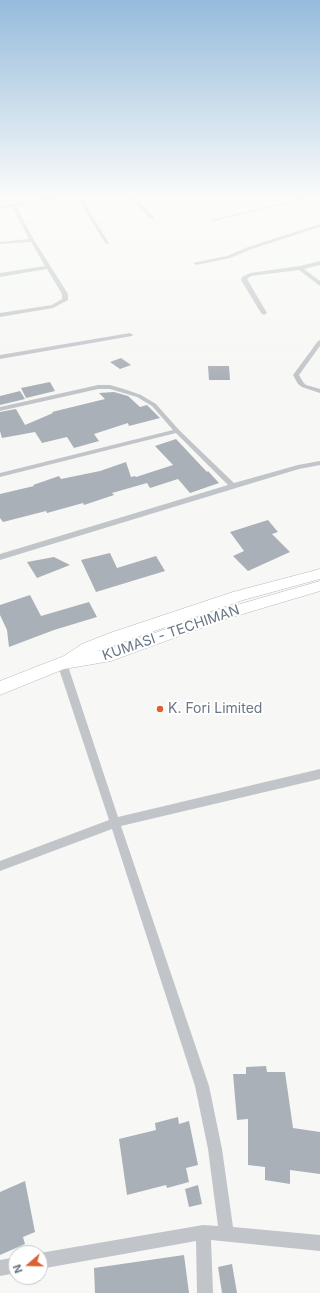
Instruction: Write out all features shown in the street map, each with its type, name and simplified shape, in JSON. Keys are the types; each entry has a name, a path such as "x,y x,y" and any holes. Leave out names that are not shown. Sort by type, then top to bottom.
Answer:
{"highway":[{"path":"62,664 88,648 105,641 238,596 320,574"},
{"name":"KUMASI - TECHIMAN","path":"0,688 62,664 111,655 229,613 320,586"}],"street":[{"path":"0,315 53,306 65,300 65,294 44,259"},
{"path":"196,263 216,259"},
{"path":"264,313 244,278 250,275 300,268 320,263"},
{"path":"0,275 49,267"},
{"path":"300,268 320,284"},
{"path":"0,357 130,334"},
{"path":"320,342 296,375 300,383 304,386 320,391"},
{"path":"0,409 98,387 110,387 139,396 154,405 177,431 233,486"},
{"path":"0,475 177,431"},
{"path":"0,557 233,486 298,467 320,463"},
{"path":"62,664 202,1086 214,1150 226,1234"},
{"path":"0,866 115,823 320,774"},
{"path":"203,1232 205,1293"},
{"path":"48,1260 203,1232 320,1243"}],"building":[{"path":"121,358 131,365 120,369 110,362"},
{"path":"208,366 229,366 230,380 209,380"},
{"path":"50,382 55,391 26,398 21,388"},
{"path":"20,391 25,399 0,405 0,396"},
{"path":"114,392 128,396 140,407 147,405 160,418 129,426 128,423 94,434 99,441 74,448 67,437 42,443 35,432 2,438 0,431 0,412 16,409 25,425 53,413 52,412 105,399 99,393"},
{"path":"176,439 219,483 190,493 178,479 150,488 147,483 112,493 114,495 84,505 83,503 47,513 46,511 3,522 0,518 0,494 34,486 33,485 59,476 61,479 100,471 126,462 131,477 136,477 173,465 155,446"},
{"path":"268,520 278,532 272,534 290,552 248,571 233,556 244,551 230,532"},
{"path":"110,553 117,568 156,556 165,571 96,592 81,560"},
{"path":"54,557 70,565 37,578 27,562"},
{"path":"30,595 41,616 89,602 97,617 54,630 9,647 7,630 0,615 0,605"},
{"path":"266,1066 267,1072 285,1072 293,1128 320,1132 320,1174 290,1170 290,1184 265,1180 265,1167 248,1165 248,1119 237,1120 233,1074 246,1074 246,1067"},
{"path":"178,1117 179,1124 189,1121 198,1165 186,1168 189,1182 167,1188 166,1185 127,1195 119,1139 156,1130 155,1123"},
{"path":"25,1181 35,1232 23,1237 25,1244 8,1245 8,1251 0,1255 0,1192"},
{"path":"198,1185 202,1204 189,1207 185,1189"},
{"path":"184,1255 189,1293 95,1293 94,1268"},
{"path":"232,1264 237,1293 222,1293 218,1267"}],"place":[{"name":"K. Fori Limited","path":"160,709"}]}
